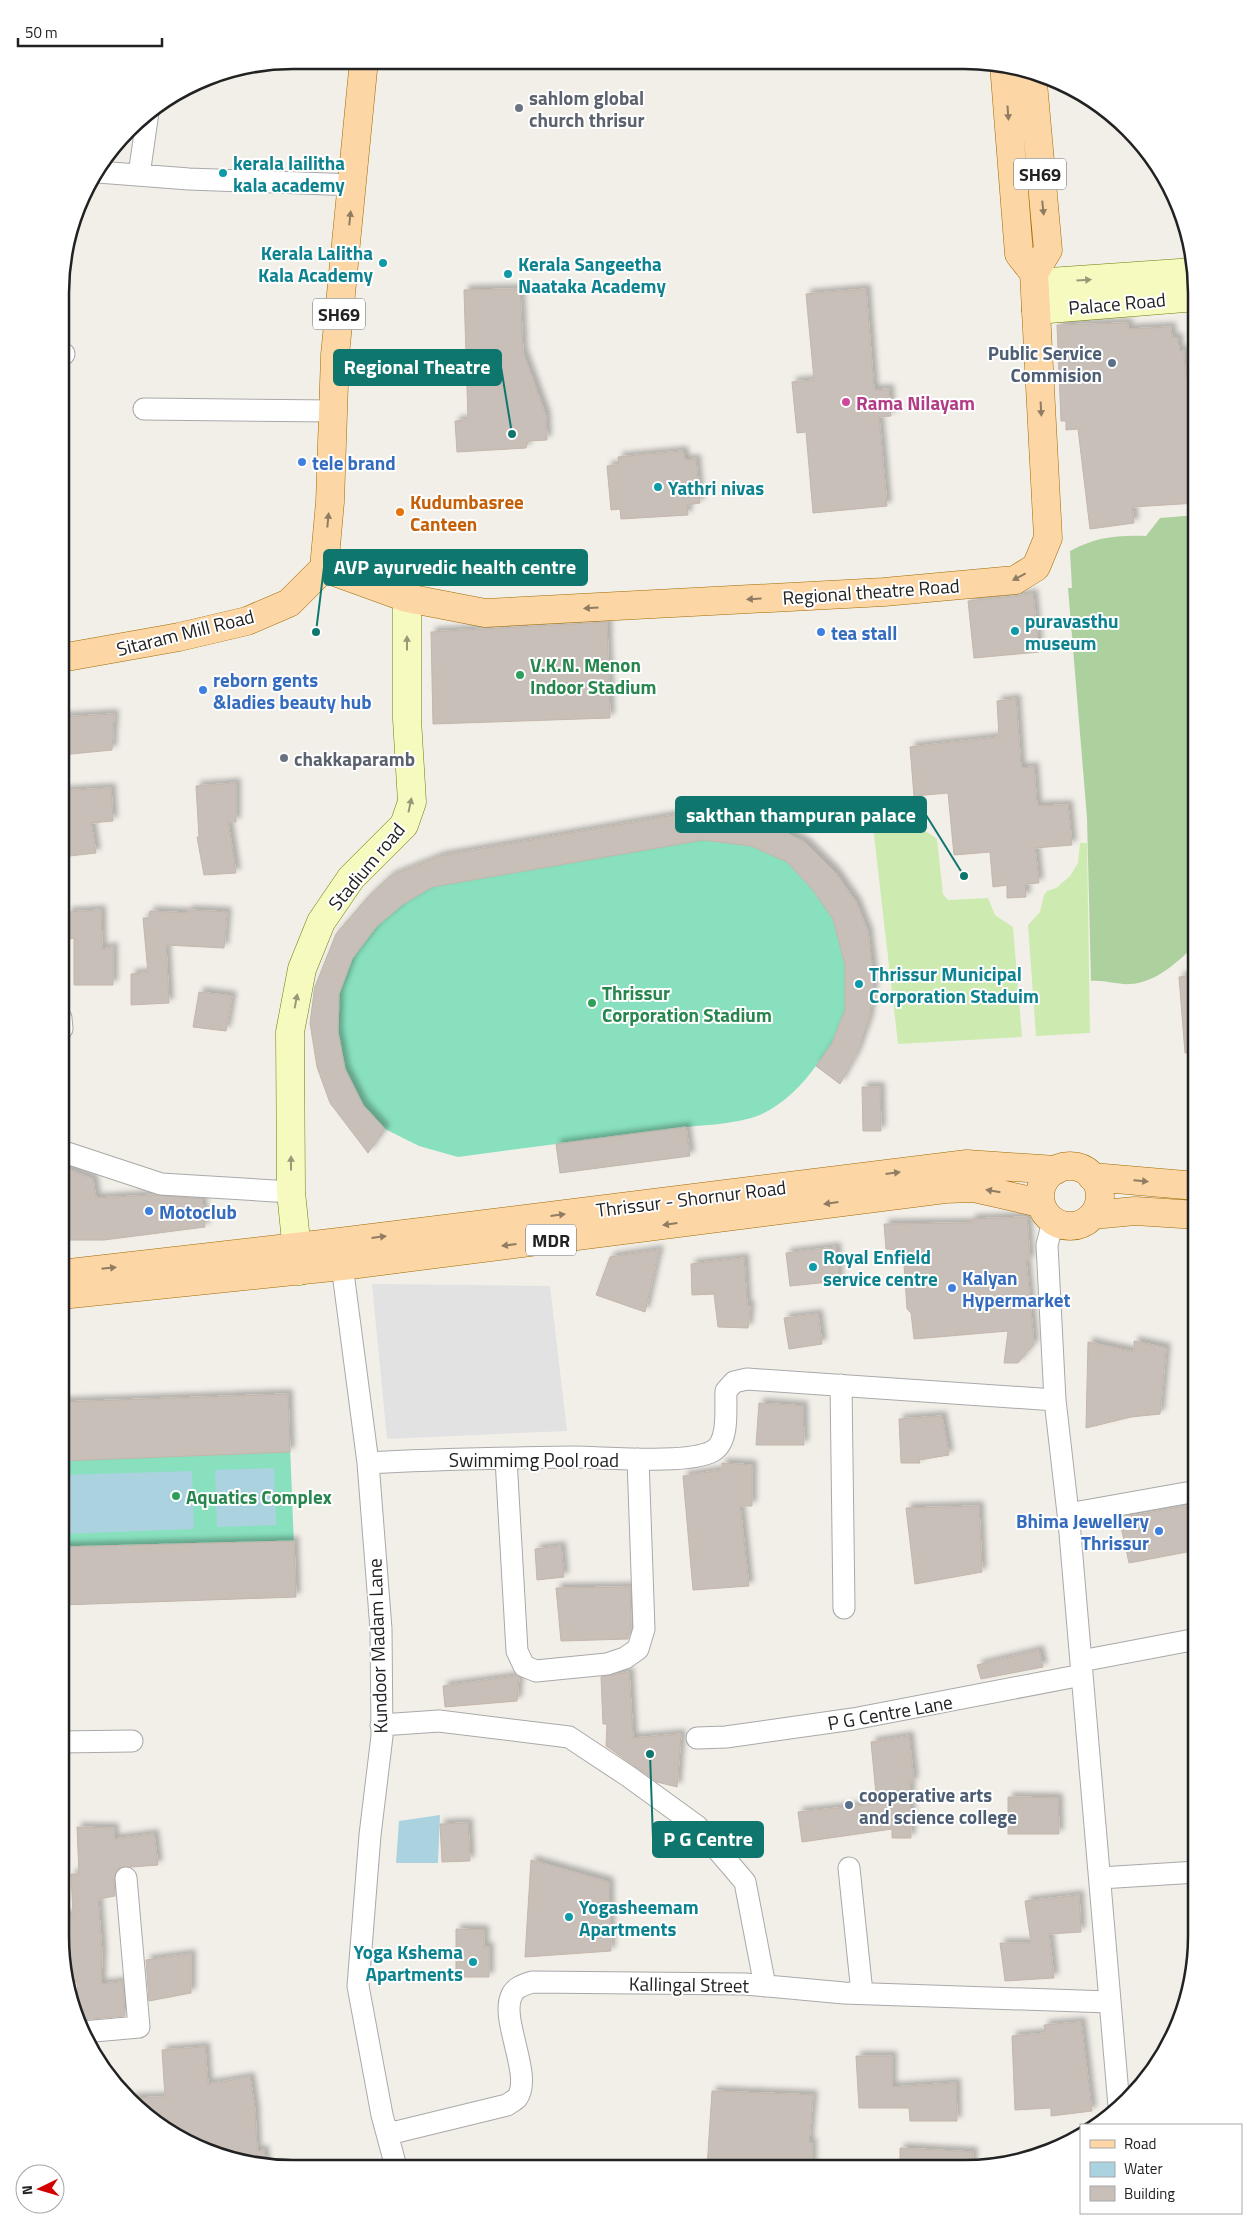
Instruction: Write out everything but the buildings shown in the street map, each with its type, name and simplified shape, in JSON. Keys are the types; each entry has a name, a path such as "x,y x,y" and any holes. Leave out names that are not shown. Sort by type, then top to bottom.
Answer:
{"main road":[{"name":"SH69","path":"324,568 330,502 335,355 354,185 363,69"},
{"path":"1005,73 1019,254 1035,278"},
{"name":"SH69","path":"1033,80 1048,250 1035,278"},
{"name":"Palace Road","path":"1035,278 1187,272"},
{"name":"Regional theatre Road","path":"407,598 485,613 884,592 1016,580 1036,567 1048,538 1035,278"},
{"name":"Palace Road","path":"1036,310 1188,298"},
{"path":"324,568 407,598"},
{"name":"Sitaram Mill Road","path":"69,657 150,643 247,620 289,602 324,568"},
{"name":"Stadium road","path":"298,1259 291,1192 290,1032 302,969 321,922 351,878 404,825 412,802 407,719 407,598"},
{"name":"Thrissur - Shornur Road","path":"298,1259 967,1164 1056,1170"},
{"path":"1075,1167 1085,1170 1098,1186 1100,1196 1093,1215 1086,1222 1077,1226 1067,1226 1047,1212 1042,1184 1056,1170 1075,1167"},
{"path":"1092,1177 1188,1185"},
{"name":"MDR","path":"341,1254 945,1189 974,1188 1047,1212"},
{"path":"1093,1215 1135,1211 1188,1214"},
{"name":"MDR","path":"69,1274 148,1275 298,1259"},
{"name":"MDR","path":"69,1294 148,1275"}],"street":[{"path":"139,175 146,123"},
{"path":"104,172 354,185"},
{"path":"144,409 334,411"},
{"path":"69,1154 161,1184 291,1192"},
{"path":"1047,1212 1047,1245 1056,1400 1082,1668 1118,2099"},
{"name":"Kundoor Madam Lane","path":"341,1254 368,1463 381,1629 382,1725 358,1986 372,2068 394,2160"},
{"name":"Swimmimg Pool road","path":"368,1463 468,1458 575,1457 638,1459 700,1456 714,1450 723,1438 726,1390 734,1382 747,1379 841,1386"},
{"path":"844,1608 841,1386 1056,1400"},
{"path":"506,1459 517,1651 524,1666 536,1671 606,1664 625,1658 638,1649 644,1630 638,1459"},
{"path":"1068,1514 1188,1493"},
{"name":"P G Centre Lane","path":"697,1738 726,1737 853,1719 1082,1668 1188,1641"},
{"path":"382,1725 439,1721 569,1737 628,1776 697,1826 745,1882 765,1986"},
{"path":"69,1742 132,1741"},
{"path":"849,1868 862,1993"},
{"path":"1100,1878 1188,1872"},
{"path":"90,2031 139,2027 126,1878"},
{"name":"Kallingal Street","path":"388,2134 507,2105 517,2098 522,2081 510,2012 510,1997 519,1986 532,1982 765,1986 862,1993 1109,2002"}],"green space":[{"path":"1188,516 1188,951 1167,970 1141,982 1121,984 1091,981 1087,818 1068,588 1072,588 1070,551 1107,538 1146,536 1160,518"},
{"name":"Thrissur Corporation Stadium","path":"686,813 738,816 759,820 784,829 799,838 818,855 839,878 851,895 860,914 872,954 873,996 864,1035 840,1084 816,1066 795,1091 777,1105 757,1116 740,1121 686,1127 690,1156 560,1173 556,1144 458,1157 419,1146 385,1129 368,1153 348,1126 310,1023 314,988 336,934 368,897 390,876 440,856"},
{"path":"901,814 937,839 943,894 948,900 988,898 995,915 1013,927 1022,1037 898,1044 872,818"},
{"path":"1080,843 1087,843 1090,1033 1036,1036 1028,925 1040,912 1044,895 1047,891 1056,888 1070,876 1078,863"},
{"name":"Aquatics Complex","path":"288,1394 296,1597 69,1605 69,1402"}],"shaded area":[{"path":"372,1284 550,1286 567,1431 387,1439"}],"water":[{"path":"274,1468 276,1525 217,1527 215,1470"},
{"path":"192,1471 194,1529 69,1534 69,1475"},
{"path":"440,1815 438,1863 396,1863 399,1821"}],"place":[{"name":"sahlom global church thrisur","path":"519,108"},
{"name":"kerala lailitha kala academy","path":"223,173"},
{"name":"Kerala Lalitha Kala Academy","path":"383,263"},
{"name":"Kerala Sangeetha Naataka Academy","path":"508,274"},
{"name":"Public Service Commision","path":"1112,363"},
{"name":"Rama Nilayam","path":"846,402"},
{"name":"Regional Theatre","path":"512,434"},
{"name":"tele brand","path":"302,462"},
{"name":"Yathri nivas","path":"658,487"},
{"name":"Kudumbasree Canteen","path":"400,512"},
{"name":"puravasthu museum","path":"1015,631"},
{"name":"AVP ayurvedic health centre","path":"316,632"},
{"name":"tea stall","path":"821,632"},
{"name":"V.K.N. Menon Indoor Stadium","path":"520,675"},
{"name":"reborn gents &ladies beauty hub","path":"203,690"},
{"name":"chakkaparamb","path":"284,758"},
{"name":"sakthan thampuran palace","path":"964,876"},
{"name":"Thrissur Municipal Corporation Staduim","path":"859,984"},
{"name":"Thrissur Corporation Stadium","path":"592,1003"},
{"name":"Motoclub","path":"149,1211"},
{"name":"Royal Enfield service centre","path":"813,1267"},
{"name":"Kalyan Hypermarket","path":"952,1288"},
{"name":"Aquatics Complex","path":"176,1496"},
{"name":"Bhima Jewellery Thrissur","path":"1159,1531"},
{"name":"P G Centre","path":"650,1754"},
{"name":"cooperative arts and science college","path":"849,1805"},
{"name":"Yogasheemam Apartments","path":"569,1917"},
{"name":"Yoga Kshema Apartments","path":"473,1962"}]}
